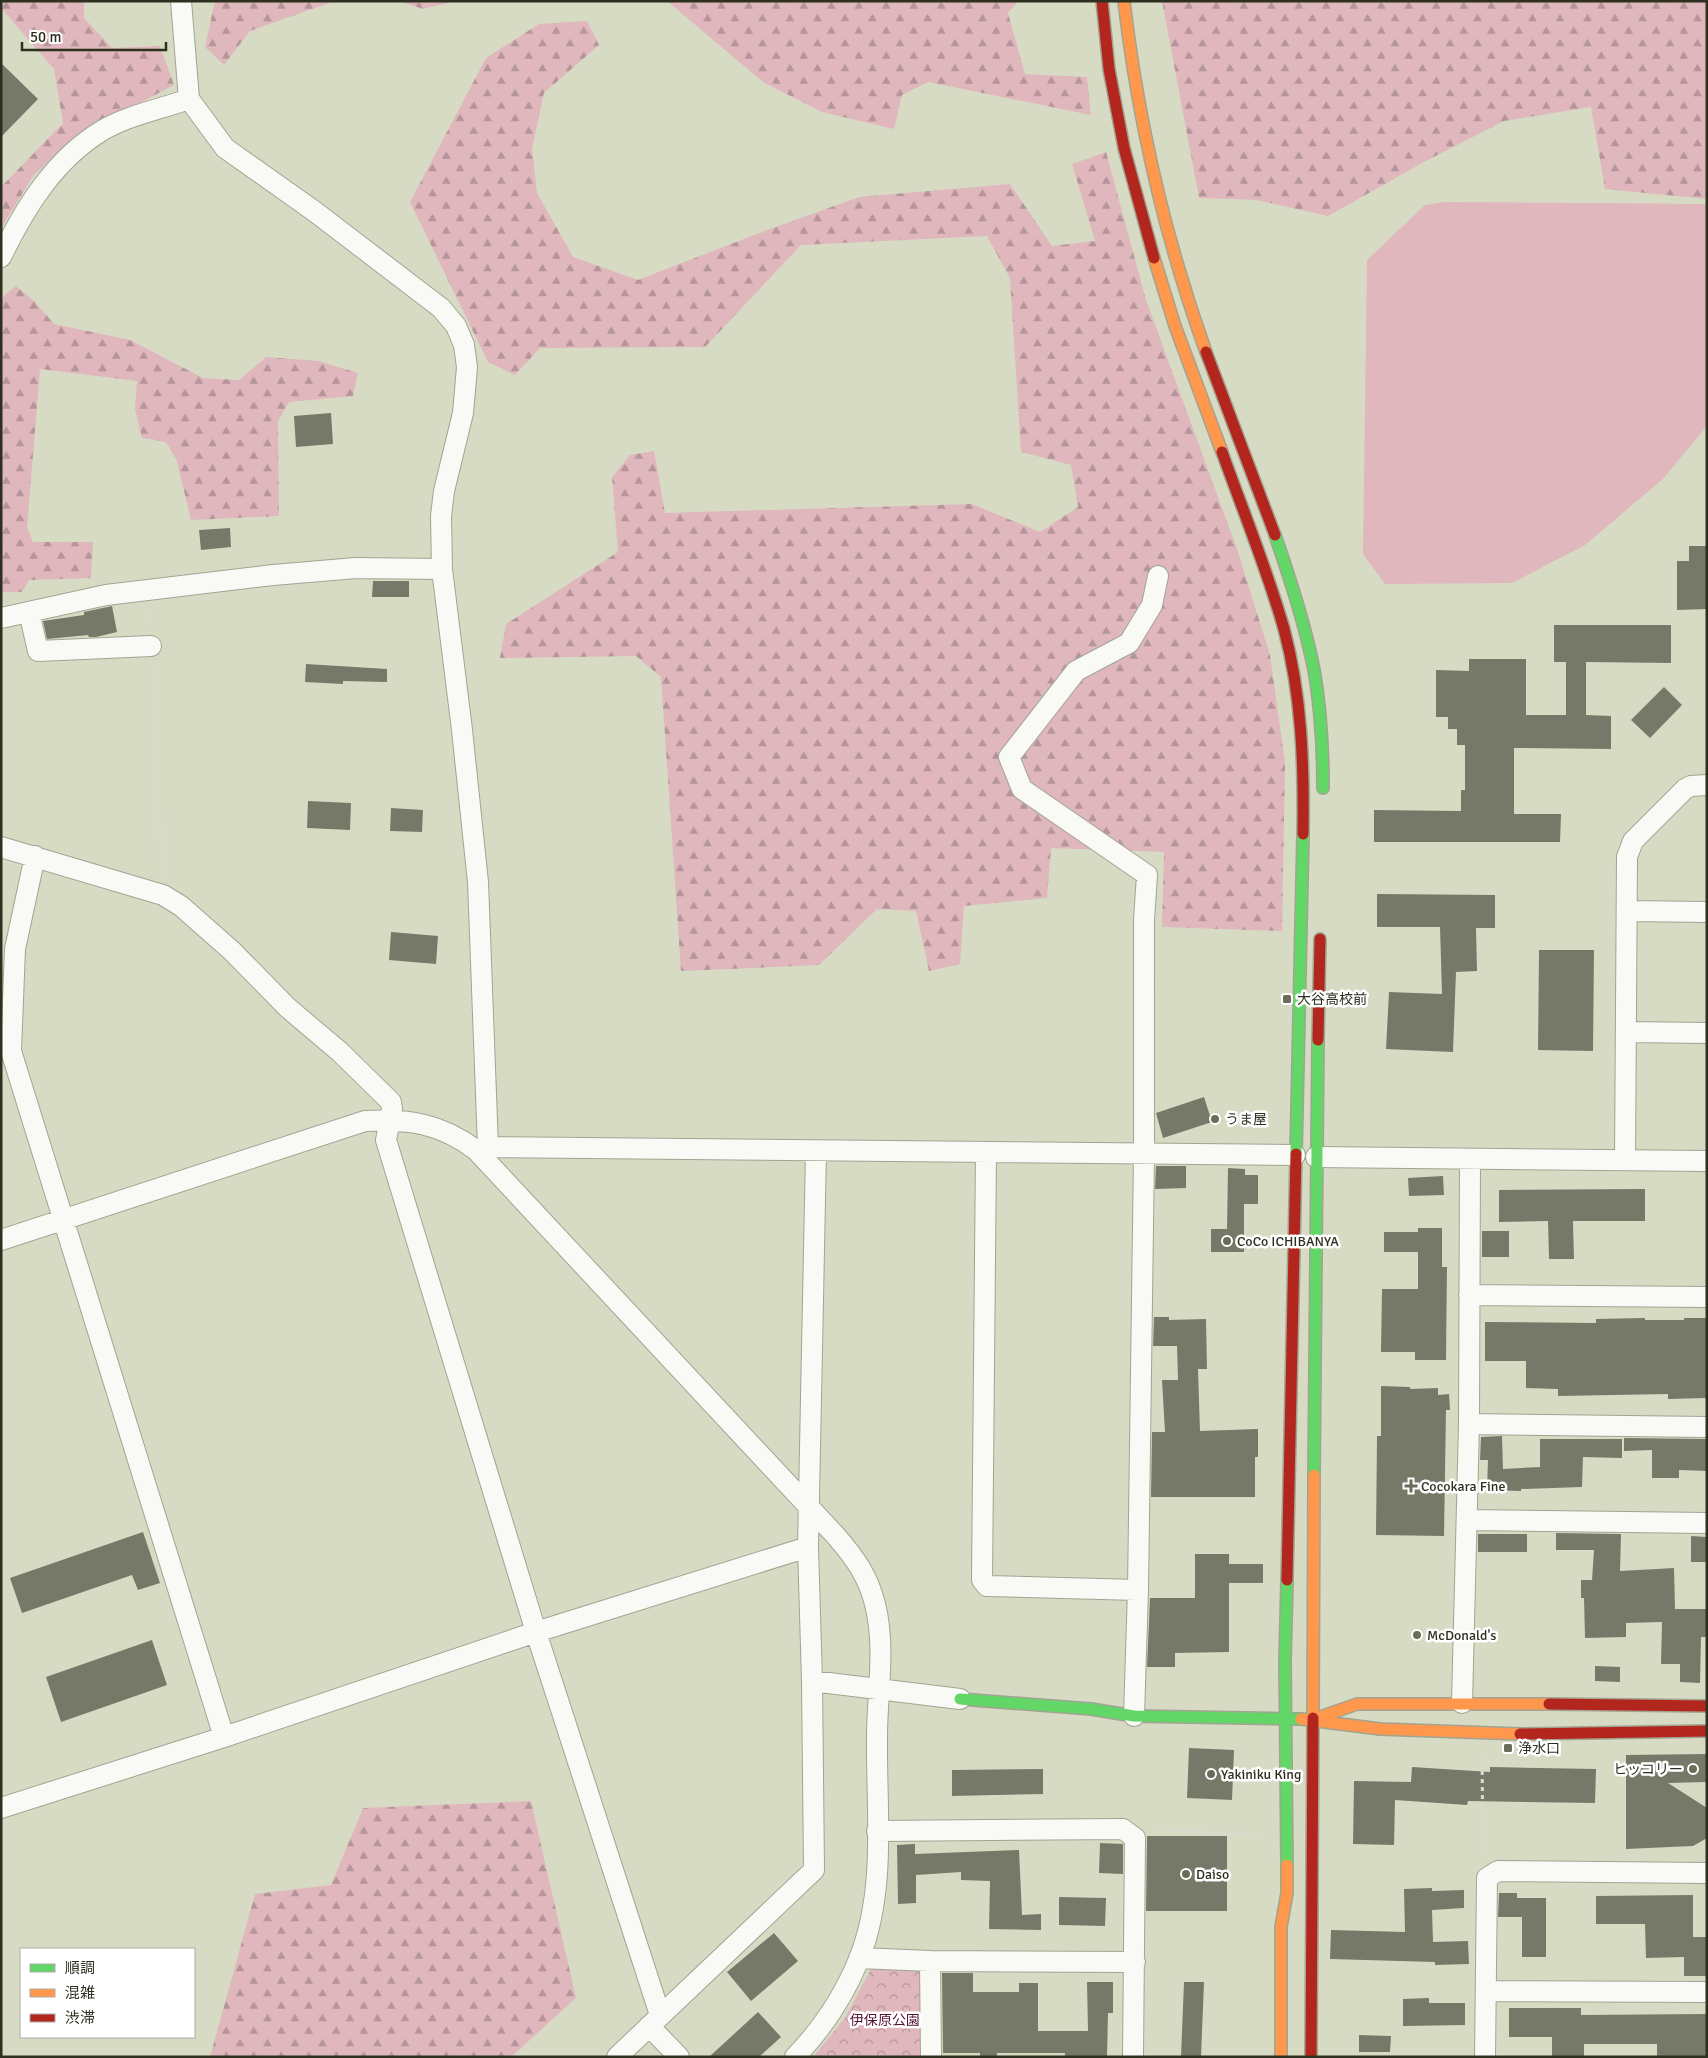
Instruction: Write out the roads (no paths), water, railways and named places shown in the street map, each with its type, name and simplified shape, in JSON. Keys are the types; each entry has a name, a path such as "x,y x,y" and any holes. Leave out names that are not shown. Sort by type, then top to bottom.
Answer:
{"street":[{"path":"181,1 189,99 225,148 314,211 442,308 456,326 464,345 467,367 463,413 444,492 442,568 478,882 482,1148"},
{"path":"1102,1 1109,70 1124,148 1148,244 1175,326 1261,558 1284,630 1298,702 1304,771 1286,1652 1288,1893 1281,1927 1280,2057"},
{"path":"1124,1 1129,51 1141,123 1166,225 1196,324 1284,564 1306,635 1318,703 1323,771 1322,801"},
{"path":"1,256 17,223 30,203 50,176 80,146 104,130 130,118 189,99"},
{"path":"1,618 106,595 273,575 356,568 442,568"},
{"path":"1134,1716 1138,1590 1144,1154 1144,920 1147,875 1022,789 1009,758 1076,671 1129,643 1152,606 1158,576"},
{"path":"29,612 38,651 151,646"},
{"path":"1625,1160 1627,1032 1626,863 1633,841 1685,790 1691,786 1707,785"},
{"path":"1,847 162,895 181,906 232,951 288,1008 353,1064 391,1102 391,1120 386,1140 655,2020 679,2057"},
{"path":"35,856 14,949 11,1051 224,1737"},
{"path":"1627,911 1707,912"},
{"path":"1311,2057 1316,1157 1320,929"},
{"path":"1627,1032 1707,1033"},
{"path":"1,1240 366,1121 411,1121 442,1129 482,1148 809,1507 856,1560 865,1576 878,1622 881,1671 877,1737 876,1879 871,1915 859,1958 841,1996 814,2037 795,2057"},
{"path":"482,1148 1295,1155"},
{"path":"617,2057 814,1870 812,1681 808,1547 816,1151"},
{"path":"986,1152 982,1580 987,1586 1138,1590"},
{"path":"1316,1157 1707,1161"},
{"path":"1462,1703 1468,1520 1470,1159"},
{"path":"1469,1295 1707,1297"},
{"path":"1469,1424 1707,1427"},
{"path":"1468,1520 1707,1523"},
{"path":"1,1808 224,1737 536,1632 808,1547"},
{"path":"812,1681 960,1699 1091,1709 1134,1716 1313,1719 1380,1729 1538,1735 1707,1730"},
{"path":"1313,1719 1357,1704 1462,1703 1707,1706"},
{"path":"877,1831 1123,1829 1134,1838 1135,1962 1133,2057"},
{"path":"1485,2057 1487,1878 1498,1871 1707,1873"},
{"path":"859,1958 930,1961 1135,1962"},
{"path":"930,1961 931,2057"},
{"path":"1486,1991 1707,1992"}],"place":[{"name":"大谷高校前","path":"1287,999"},
{"name":"うま屋","path":"1215,1119"},
{"name":"CoCo ICHIBANYA","path":"1227,1241"},
{"name":"Cocokara Fine","path":"1411,1486"},
{"name":"McDonald's","path":"1417,1635"},
{"name":"浄水口","path":"1508,1748"},
{"name":"ヒッコリー","path":"1693,1769"},
{"name":"Yakiniku King","path":"1211,1774"},
{"name":"Daiso","path":"1186,1874"}],"park label":[{"name":"伊保原公園","path":"885,2020"}]}
